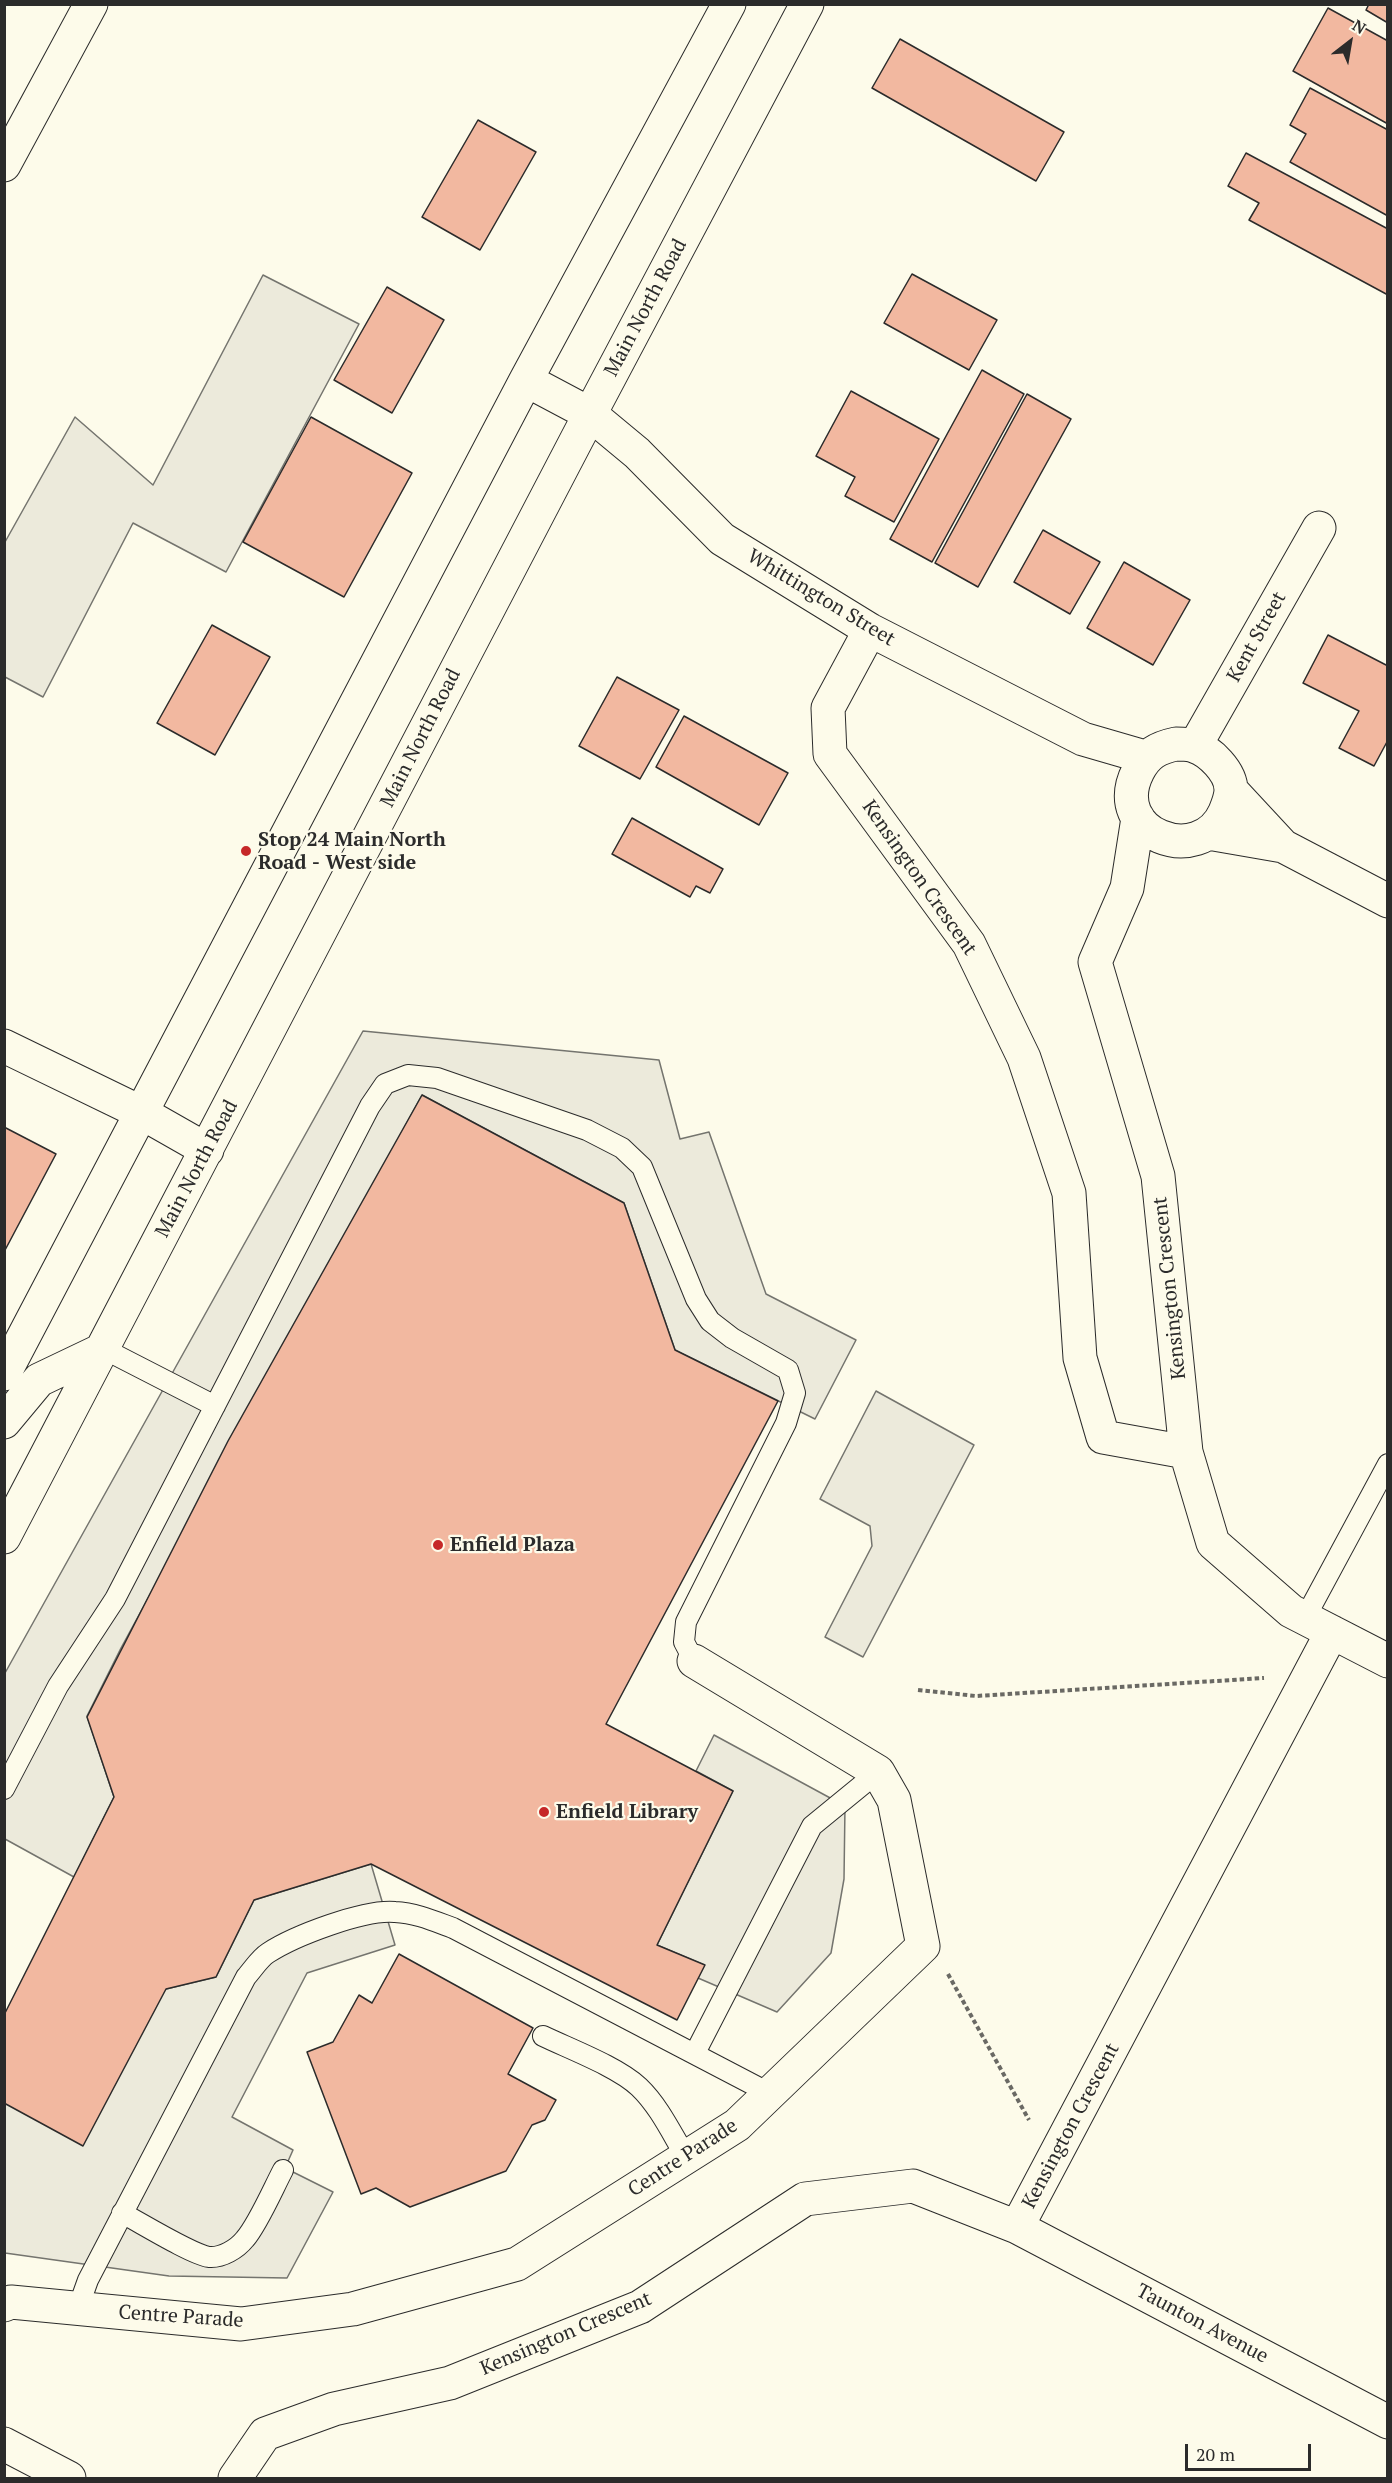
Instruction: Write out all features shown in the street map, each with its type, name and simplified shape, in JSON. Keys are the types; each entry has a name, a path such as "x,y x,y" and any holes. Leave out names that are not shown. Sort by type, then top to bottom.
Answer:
{"main road":[{"path":"4,165 91,4"},
{"path":"4,1374 526,380 729,4"},
{"name":"Main North Road","path":"4,1537 590,414 807,4"},
{"name":"Whittington Street","path":"526,380 590,414 638,453 722,539 870,630 1083,739 1145,757"},
{"name":"Kent Street","path":"1195,746 1319,528"},
{"name":"Kensington Crescent","path":"870,630 828,708 830,754 969,944 1024,1058 1069,1193 1080,1358 1103,1437 1186,1452"},
{"name":"Whittington Street","path":"1083,739 1130,786"},
{"path":"1231,790 1225,812 1208,833 1192,840 1175,841 1159,837 1147,829 1138,818 1131,803 1130,786 1145,757 1159,747 1176,744 1195,746 1219,763 1231,790 1283,846"},
{"name":"Kensington Crescent","path":"235,2478 265,2434 334,2409 450,2383 640,2307 805,2199 913,2186 1017,2227 1319,1625 1292,1611 1214,1543 1186,1452 1158,1176 1095,962 1127,888 1138,818"},
{"path":"1208,833 1283,846 1388,901"},
{"name":"Kensington Crescent","path":"1127,888 1175,841"},
{"path":"4,1046 142,1113 207,1150"},
{"path":"4,1422 39,1380 104,1348"},
{"path":"1319,1625 1388,1661"},
{"name":"Centre Parade","path":"4,2305 11,2302 241,2324 353,2309 517,2264 737,2125 922,1946 894,1800 878,1772 694,1661"},
{"name":"Taunton Avenue","path":"1017,2227 1388,2422"},
{"path":"4,2444 69,2478"}],"lane":[{"path":"4,1789 58,1686 115,1599 369,1106 385,1084 408,1075 437,1078 587,1130 622,1148 642,1167 696,1299 710,1321 732,1338 788,1370 795,1392 786,1423 686,1622 684,1642 694,1661"},
{"path":"104,1348 215,1406"},
{"path":"1319,1625 1388,1464"},
{"path":"695,2053 812,1826 878,1772"},
{"path":"78,2308 88,2280 122,2213 246,1977 266,1954 299,1936 367,1915 392,1911 419,1915 453,1928 770,2093"},
{"path":"543,2036 618,2073 638,2086 652,2103 686,2157"},
{"path":"122,2213 209,2257 222,2255 235,2249 247,2238 283,2170"}],"path":[{"path":"918,1690 976,1696 1268,1677"},
{"path":"943,1965 1030,2121"}],"shaded area":[{"path":"263,275 359,324 226,572 133,523 43,697 5,677 5,542 75,417 153,485"},
{"path":"363,1031 659,1060 680,1139 709,1132 766,1294 856,1340 815,1419 675,1350 624,1203 422,1095 121,1648 87,1716 114,1797 74,1877 5,1839 5,1673"},
{"path":"876,1391 974,1445 863,1657 825,1637 872,1546 870,1526 820,1499"},
{"path":"714,1735 845,1806 844,1879 831,1953 777,2012 698,1978 704,1965 657,1945 733,1791 696,1771"},
{"path":"371,1864 395,1945 307,1973 232,2117 293,2150 285,2168 333,2192 287,2278 169,2276 5,2253 5,2103 166,1989 216,1977 254,1900"}],"building":[{"path":"1369,4 1388,4 1388,23 1366,10"},
{"path":"1328,8 1388,41 1388,124 1293,71"},
{"path":"900,39 1064,132 1036,181 872,88"},
{"path":"1310,88 1388,130 1388,216 1290,162 1306,134 1290,125"},
{"path":"478,120 536,152 480,250 422,217"},
{"path":"1246,153 1388,229 1388,295 1249,220 1259,203 1228,186"},
{"path":"912,274 997,320 969,370 884,323"},
{"path":"387,287 444,320 392,413 334,380"},
{"path":"982,370 1024,394 932,562 890,539"},
{"path":"851,391 939,439 894,522 845,496 855,477 816,456"},
{"path":"1027,394 1071,419 978,587 935,563"},
{"path":"311,417 412,473 344,597 243,542"},
{"path":"1043,530 1100,562 1070,614 1014,582"},
{"path":"1124,562 1190,600 1153,665 1087,628"},
{"path":"212,625 270,657 215,755 157,723"},
{"path":"1328,635 1388,666 1388,740 1374,766 1339,748 1359,711 1303,683"},
{"path":"617,677 679,710 640,779 579,746"},
{"path":"684,716 788,773 759,825 656,767"},
{"path":"632,818 723,869 710,893 696,886 690,897 612,854"},
{"name":"Enfield Plaza","path":"422,1095 624,1203 675,1350 778,1401 606,1724 733,1791 657,1945 705,1965 677,2020 371,1864 254,1900 216,1977 166,1989 83,2146 4,2103 4,2015 114,1797 87,1717 228,1441"},
{"path":"4,1127 56,1154 4,1252"},
{"path":"399,1954 533,2028 508,2074 556,2100 545,2120 532,2125 506,2171 410,2207 376,2188 361,2194 307,2052 333,2042 359,1995 372,2003"}],"place":[{"name":"Stop 24 Main North Road - West side","path":"246,851"},
{"name":"Enfield Plaza","path":"438,1545"},
{"name":"Enfield Library","path":"544,1812"}]}
